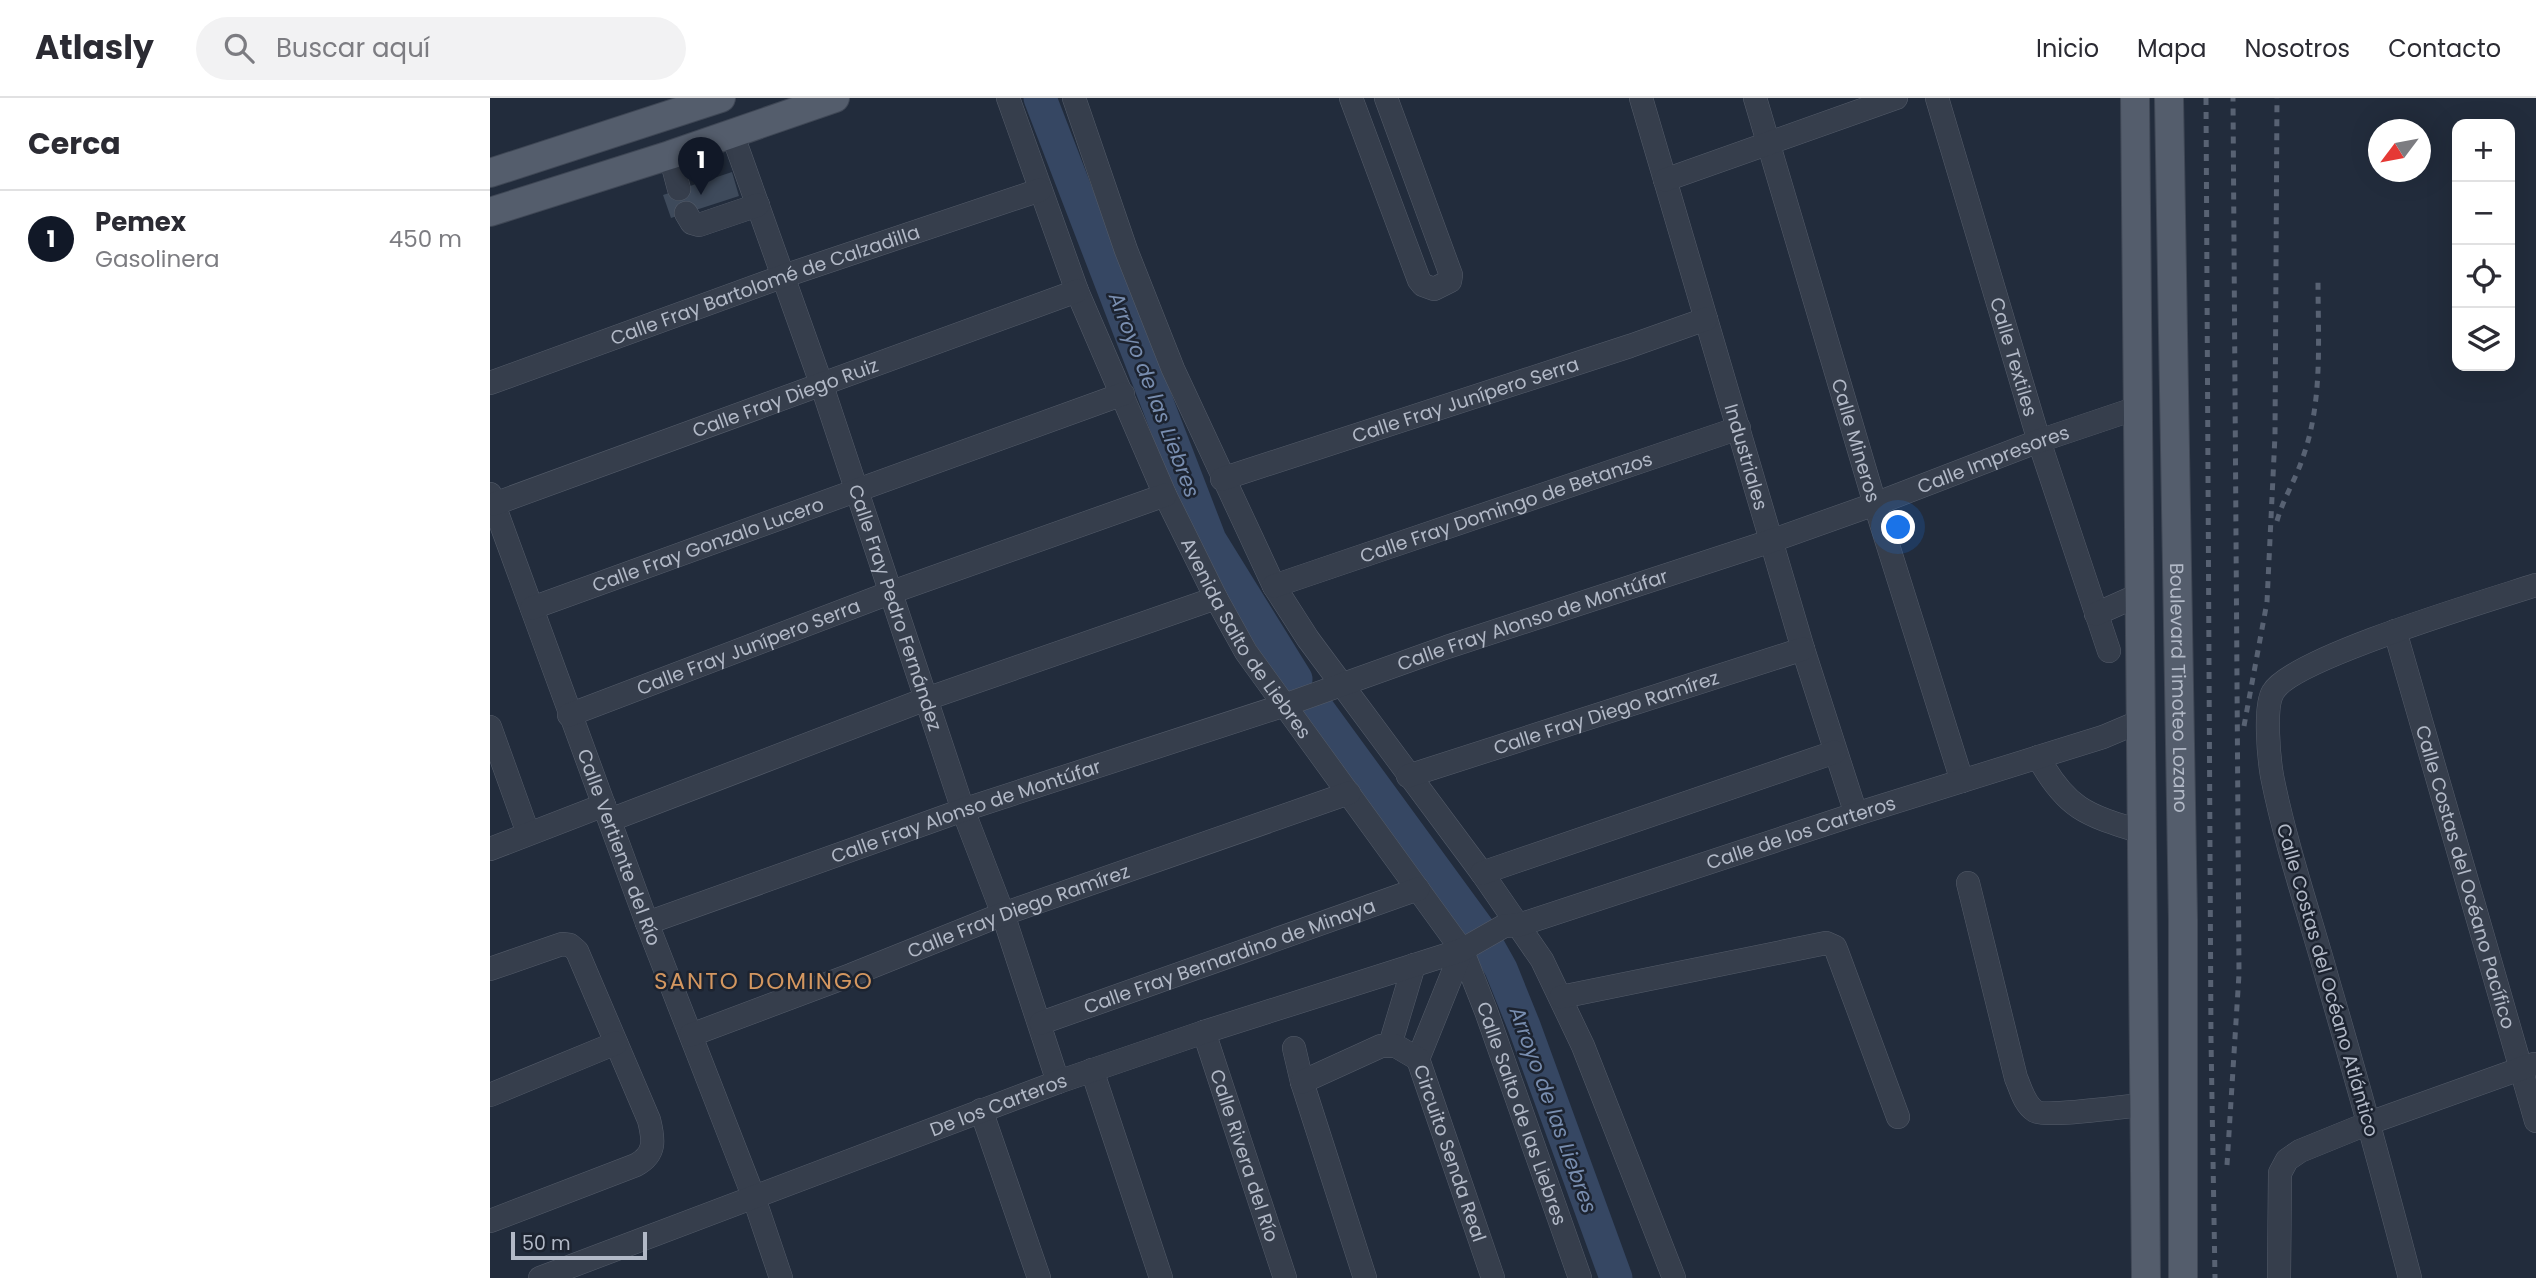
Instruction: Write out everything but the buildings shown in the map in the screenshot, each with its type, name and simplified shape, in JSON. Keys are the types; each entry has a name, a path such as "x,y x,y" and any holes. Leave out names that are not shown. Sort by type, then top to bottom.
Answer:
{"main road":[{"path":"490,173 672,106 721,98"},
{"path":"490,212 670,155 835,98"},
{"name":"Boulevard Timoteo Lozano","path":"2135,98 2146,1278"},
{"name":"Boulevard Timoteo Lozano","path":"2169,98 2183,920 2183,1278"}],"street":[{"name":"Avenida Salto de Liebres","path":"1008,98 1077,291 1165,495 1216,598 1246,652 1291,703 1349,793 1418,889 1467,947"},
{"path":"1074,98 1131,262 1173,369 1274,586 1337,685 1482,873 1512,926 1542,961 1583,1046 1674,1278"},
{"path":"1351,98 1419,280 1423,285 1434,289 1450,281 1451,275 1386,98"},
{"name":"Industriales","path":"1642,98 1803,649 1856,814"},
{"name":"Calle Mineros","path":"1755,98 1875,504 1962,782"},
{"path":"1665,180 1896,98"},
{"name":"Calle Textiles","path":"1937,98 2039,441 2109,651"},
{"name":"Calle Fray Pedro Fernández","path":"732,133 821,383 963,810 1041,1023 1058,1082"},
{"path":"670,155 679,190"},
{"name":"Calle Fray Bartolomé de Calzadilla","path":"490,383 784,276 1040,190"},
{"path":"686,213 692,223 699,225 758,205"},
{"name":"Calle Fray Diego Ruiz","path":"492,499 1077,291"},
{"name":"Calle Fray Junípero Serra","path":"1222,479 1706,319"},
{"name":"Calle Fray Gonzalo Lucero","path":"532,608 1122,394"},
{"name":"Calle Impresores","path":"1771,541 2039,441 2137,408"},
{"name":"Calle Fray Domingo de Betanzos","path":"1274,586 1739,428"},
{"name":"Calle Fray Junípero Serra","path":"569,715 892,592 1165,495"},
{"name":"Calle Vertiente del Río","path":"492,499 569,715 754,1198 781,1278"},
{"name":"Calle Fray Alonso de Montúfar","path":"647,923 963,810 1771,541"},
{"path":"2395,631 2536,585"},
{"path":"2096,614 2141,594"},
{"path":"490,849 528,833 607,812 1216,598"},
{"name":"Calle Costas del Océano Atlántico","path":"2395,631 2306,667 2281,682 2272,693 2268,710 2272,773 2284,827 2369,1123 2410,1278"},
{"name":"Calle Costas del Océano Pacífico","path":"2395,631 2529,1066 2536,1121"},
{"name":"Calle Fray Diego Ramírez","path":"1408,776 1803,649"},
{"name":"Calle de los Carteros","path":"1467,947 1512,926 2103,737 2141,721"},
{"path":"490,727 528,833"},
{"path":"1482,873 1835,752"},
{"path":"2039,757 2052,783 2070,803 2091,816 2142,832"},
{"name":"Calle Fray Diego Ramírez","path":"691,1035 852,975 1003,914 1349,793"},
{"path":"1968,883 2016,1078 2026,1103 2034,1110 2049,1113 2143,1105"},
{"name":"Calle Fray Bernardino de Minaya","path":"1041,1023 1418,889"},
{"path":"1561,996 1826,943 1835,947 1898,1117"},
{"path":"490,969 556,945 570,945 580,955 649,1120 653,1147 647,1158 636,1165 490,1221"},
{"name":"De los Carteros","path":"540,1278 1058,1082 1467,947"},
{"name":"Circuito Senda Real","path":"1467,947 1418,1059 1493,1278"},
{"name":"Calle Salto de las Liebres","path":"1467,947 1486,1011 1580,1278"},
{"path":"1390,1045 1414,965"},
{"name":"Calle Rivera del Río","path":"1204,1032 1285,1278"},
{"path":"490,1095 616,1043"},
{"path":"1302,1082 1374,1049 1390,1045 1402,1048 1418,1059"},
{"path":"1294,1048 1302,1082 1365,1278"},
{"path":"2279,1278 2280,1173 2287,1160 2300,1151 2369,1123 2529,1066"},
{"path":"1092,1070 1161,1278"},
{"path":"981,1110 1039,1278"}],"waterway":[{"name":"Arroyo de las Liebres","path":"1040,98 1210,540 1296,679"},
{"name":"Arroyo de las Liebres","path":"1315,705 1480,931"},
{"name":"Arroyo de las Liebres","path":"1487,944 1501,969 1524,1026 1616,1278"}],"railway":[{"path":"2206,98 2211,1039 2215,1278"},
{"path":"2227,1165 2239,974 2233,98"},
{"path":"2244,726 2267,602 2275,435 2277,98"},
{"path":"2277,521 2303,457 2314,414 2319,348 2318,281"}],"place":[{"name":"Pemex","path":"701,195"}],"district":[{"name":"SANTO DOMINGO","path":"764,981"}]}
